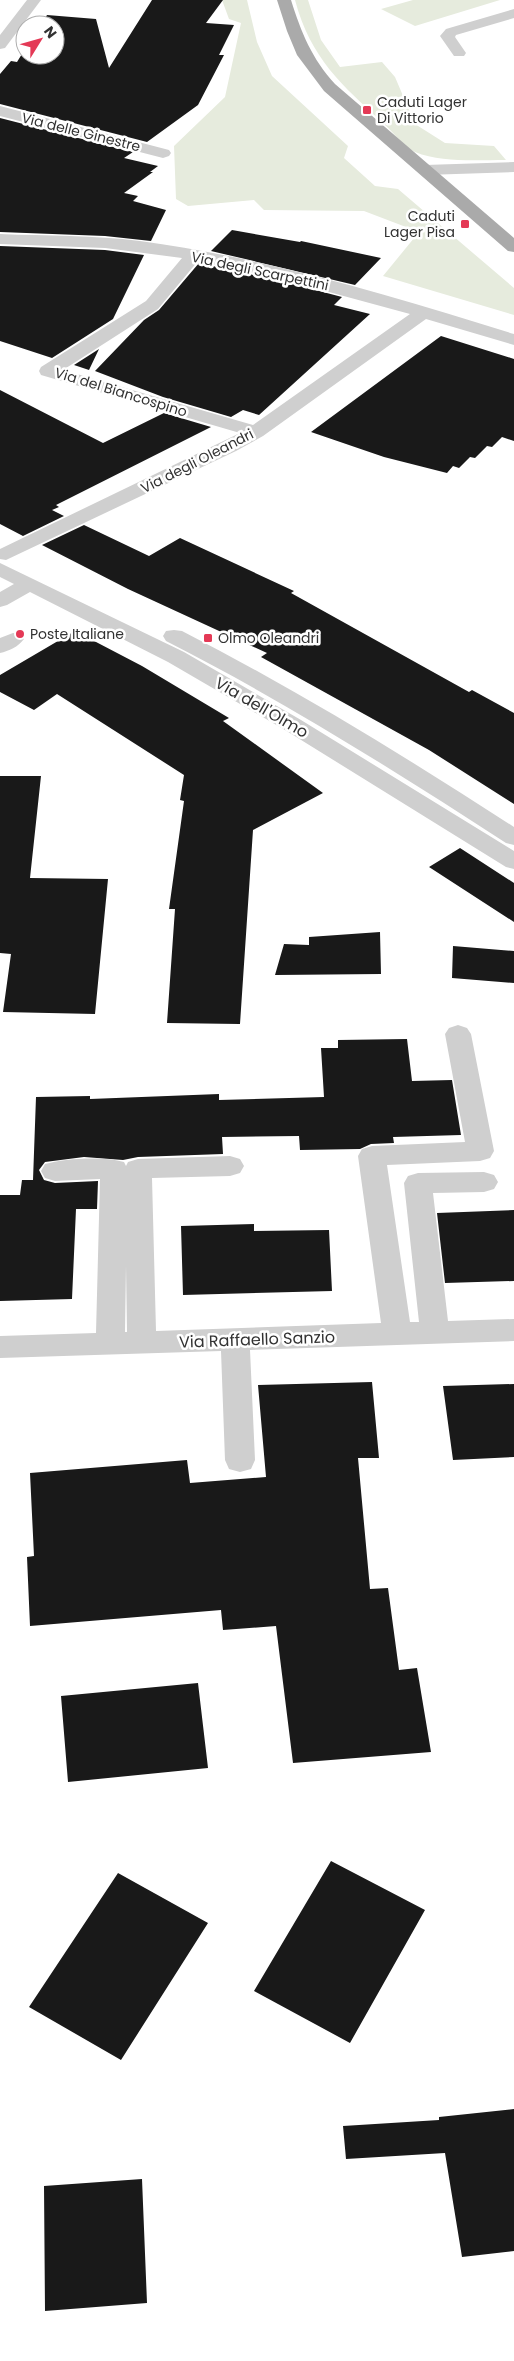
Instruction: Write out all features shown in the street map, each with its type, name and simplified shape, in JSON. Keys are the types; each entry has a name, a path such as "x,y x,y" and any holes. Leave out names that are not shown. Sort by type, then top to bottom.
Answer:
{"main road":[{"path":"284,0 297,43 319,77 342,100 514,247"}],"street":[{"path":"0,45 34,0"},
{"path":"458,53 447,36 451,32 514,12"},
{"name":"Via delle Ginestre","path":"0,111 162,153"},
{"path":"425,170 514,168"},
{"name":"Via degli Scarpettini","path":"0,239 120,244 193,256 318,283 424,312 514,340"},
{"name":"Via del Biancospino","path":"193,256 152,305 48,371 256,432"},
{"name":"Via degli Oleandri","path":"2,558 256,432 424,312"},
{"name":"Via dell'Olmo","path":"2,558 29,584 176,657 293,725 514,862"},
{"name":"Via dell'Olmo","path":"2,558 195,646 288,697 438,788 514,838"},
{"path":"0,601 29,584"},
{"path":"397,1334 372,1156 480,1151 458,1034"},
{"path":"142,1342 138,1169 230,1166"},
{"path":"55,1170 114,1170 110,1344"},
{"path":"435,1333 418,1183 484,1182"},
{"name":"Via Raffaello Sanzio","path":"0,1347 514,1330"},
{"path":"235,1339 240,1460"}],"shaded area":[{"path":"222,0 247,0 257,42 272,76 348,146 344,158 375,186 398,189 514,288 514,315 383,276 419,232 364,211 264,210 254,200 188,206 176,199 174,146 225,97 241,23 229,19"},
{"path":"295,0 308,0 321,40 340,67 382,62 395,77 415,124 445,143 494,146 506,160 437,158 425,156 407,147 329,69 310,39"},
{"path":"413,0 500,0 415,26 381,9"}],"building":[{"path":"152,0 223,0 206,23 234,25 219,55 224,55 198,105 147,142 0,104 0,74 11,61 15,62 15,65 65,65 65,16 96,19 109,68"},
{"path":"0,118 133,152 124,158 158,166 150,172 153,172 124,193 138,196 133,201 166,210 151,241 105,236 0,232"},
{"path":"232,230 301,241 381,258 355,285 211,251"},
{"path":"0,246 105,250 144,255 113,319 52,358 0,341"},
{"path":"199,263 342,297 334,305 370,314 259,415 243,410 231,417 163,397 95,371 144,320 159,310"},
{"path":"441,336 514,359 514,441 502,437 492,447 487,446 475,458 470,457 459,468 453,466 447,473 384,457 311,432"},
{"path":"99,349 89,370 74,365"},
{"path":"0,390 103,443 164,413 211,427 56,505 59,507 52,510 64,516 23,536 0,524"},
{"path":"84,525 149,556 180,538 294,591 291,593 469,692 472,690 514,713 514,804 429,750 261,657 267,653 128,589 42,545"},
{"path":"75,631 142,666 229,718 223,721 323,793 253,830 240,1024 167,1023 175,909 169,909 184,801 180,800 184,775 57,694 34,710 0,692 0,675"},
{"path":"0,776 41,776 30,878 108,879 95,1014 3,1012 11,954 0,953"},
{"path":"460,848 514,883 514,922 429,867"},
{"path":"380,932 381,974 275,975 284,944 309,945 309,937"},
{"path":"453,946 514,951 514,983 452,978"},
{"path":"407,1039 412,1081 452,1080 461,1135 393,1137 394,1143 371,1144 360,1149 300,1150 299,1136 222,1137 223,1154 138,1157 123,1160 84,1157 45,1162 39,1170 44,1180 55,1183 98,1181 97,1209 76,1209 72,1299 0,1301 0,1195 20,1195 22,1180 33,1180 36,1097 90,1096 90,1099 219,1094 219,1100 324,1097 321,1048 338,1048 338,1040"},
{"path":"514,1210 514,1281 445,1283 437,1213"},
{"path":"254,1224 254,1231 329,1230 332,1291 183,1295 181,1226"},
{"path":"372,1382 379,1458 358,1458 370,1589 388,1588 399,1670 417,1668 431,1752 293,1763 276,1626 223,1630 221,1610 30,1626 27,1557 34,1556 30,1473 187,1460 190,1483 266,1477 258,1385"},
{"path":"514,1384 514,1457 453,1460 443,1386"},
{"path":"198,1683 208,1768 68,1782 61,1696"},
{"path":"331,1861 425,1910 350,2043 254,1991"},
{"path":"118,1873 208,1923 121,2060 29,2007"},
{"path":"514,2109 514,2251 462,2257 445,2153 346,2159 343,2126 439,2120 439,2117"},
{"path":"142,2179 147,2303 45,2311 44,2186"}],"place":[{"name":"Caduti Lager Di Vittorio","path":"367,110"},
{"name":"Caduti Lager Pisa","path":"465,224"},
{"name":"Poste Italiane","path":"20,634"},
{"name":"Olmo Oleandri","path":"208,638"}]}
